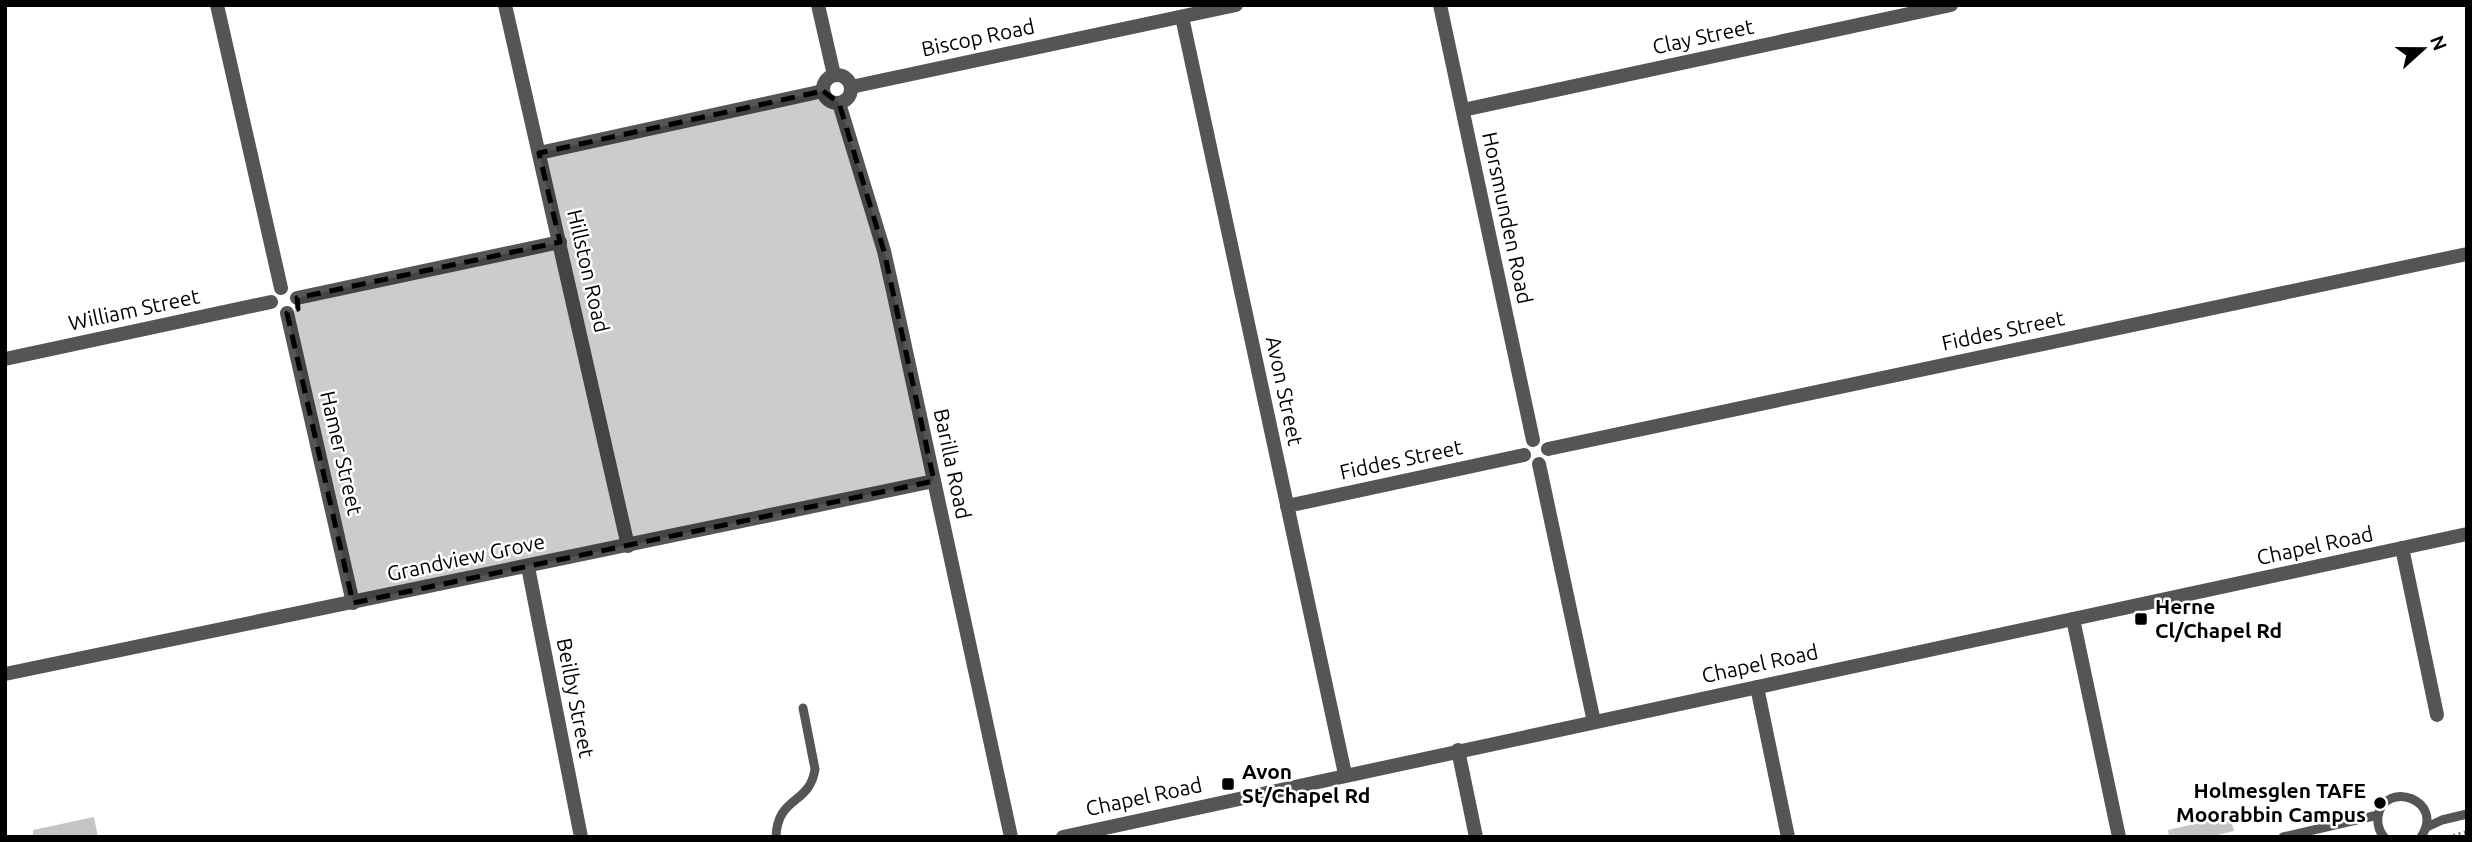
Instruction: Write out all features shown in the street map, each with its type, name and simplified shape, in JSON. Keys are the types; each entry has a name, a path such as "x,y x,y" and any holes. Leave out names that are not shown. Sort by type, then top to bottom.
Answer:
{"street":[{"path":"217,5 281,288"},
{"name":"Hillston Road","path":"505,5 628,546"},
{"path":"818,5 834,75"},
{"name":"Biscop Road","path":"851,87 1236,5"},
{"name":"Horsmunden Road","path":"1440,5 1533,440"},
{"name":"Clay Street","path":"1463,110 1951,5"},
{"name":"Avon Street","path":"1182,17 1345,775"},
{"path":"834,75 843,76 851,87 849,95 839,103 827,99 823,91 824,83 834,75"},
{"path":"540,153 823,91"},
{"name":"Barilla Road","path":"839,103 884,251 1011,837"},
{"path":"297,298 560,242"},
{"name":"Fiddes Street","path":"1548,449 2467,254"},
{"path":"281,288 289,289 297,298 296,306 288,313 275,310 271,302 272,295 281,288"},
{"name":"William Street","path":"6,355 271,302"},
{"name":"Hamer Street","path":"288,313 353,603"},
{"path":"1533,440 1541,441 1548,449 1547,457 1539,464 1531,464 1524,455 1524,447 1533,440"},
{"name":"Fiddes Street","path":"1287,506 1524,455"},
{"path":"1539,464 1594,722"},
{"name":"Grandview Grove","path":"5,674 934,481"},
{"name":"Chapel Road","path":"1063,837 2467,534"},
{"path":"2402,548 2437,715"},
{"name":"Beilby Street","path":"528,567 581,837"},
{"path":"2073,619 2119,837"},
{"path":"1757,687 1788,837"},
{"path":"1458,750 1476,837"}],"lane":[{"path":"776,837 781,812 804,794 814,778 813,755 803,708"},
{"path":"2384,837 2378,824 2378,815 2391,799 2404,796 2420,803 2425,810 2427,827"},
{"path":"2421,837 2427,827 2467,814"},
{"path":"2283,837 2378,815"}],"path":[{"path":"2448,837 2467,832"}],"highlighted area":[{"path":"823,91 839,103 884,251 934,481 353,603 287,313 298,309 297,298 560,242 539,153"}],"building":[{"path":"2230,816 2234,831 2210,837 2169,837 2168,830"},
{"path":"94,817 98,837 33,837 33,830"}],"place":[{"name":"Herne Cl/Chapel Rd","path":"2141,619"},
{"name":"Avon St/Chapel Rd","path":"1228,784"},
{"name":"Holmesglen TAFE Moorabbin Campus","path":"2380,803"}]}
